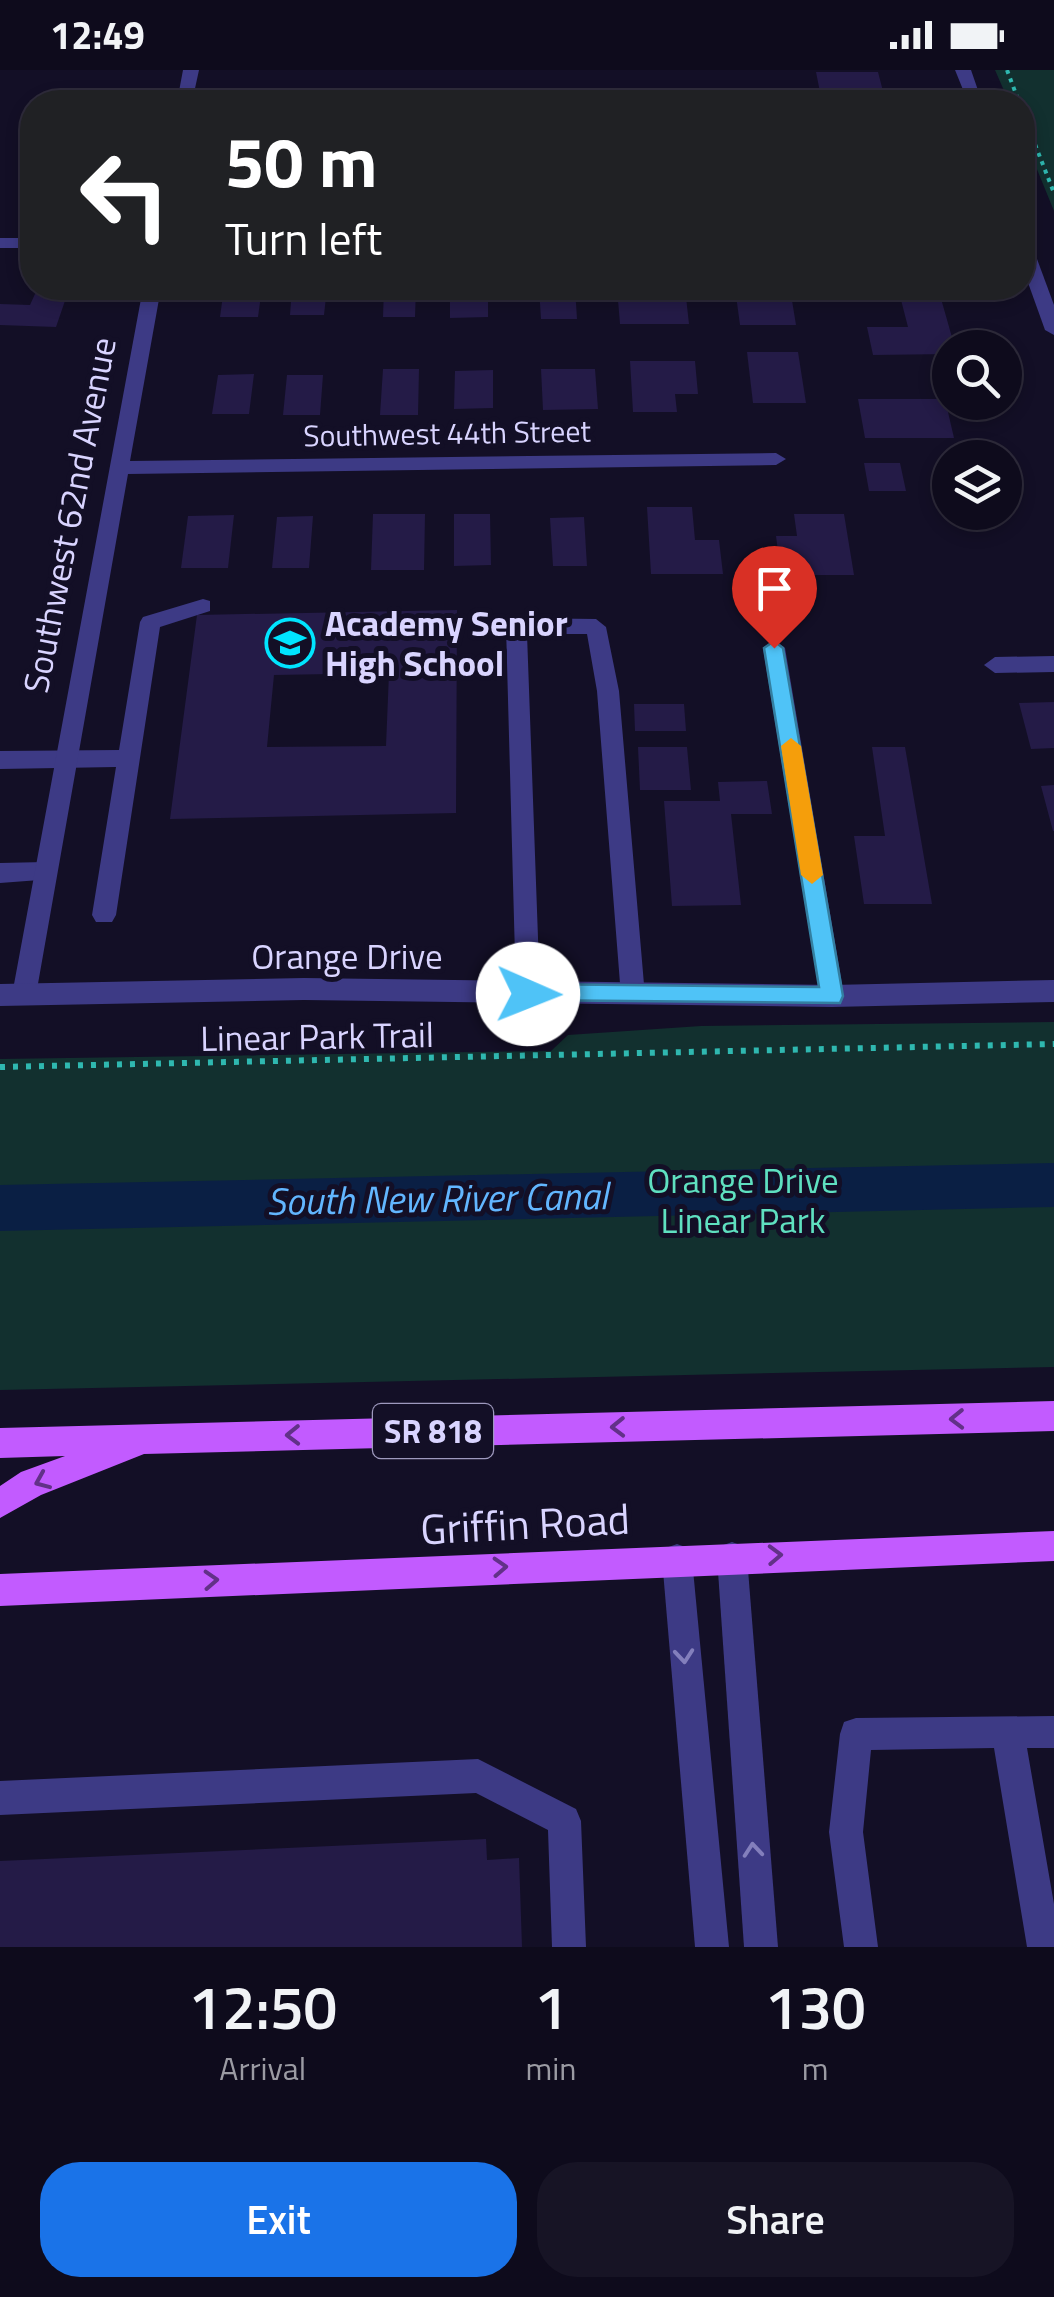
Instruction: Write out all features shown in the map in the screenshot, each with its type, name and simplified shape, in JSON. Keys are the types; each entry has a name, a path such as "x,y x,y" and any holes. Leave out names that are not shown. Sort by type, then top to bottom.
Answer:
{"main road":[{"name":"SR 818","path":"0,1443 1054,1416"},
{"path":"0,1504 32,1484 152,1438"},
{"name":"Griffin Road","path":"0,1590 1054,1546"}],"street":[{"path":"1035,277 1054,330"},
{"name":"Southwest 62nd Avenue","path":"12,995 44,872 150,300"},
{"name":"Southwest 44th Street","path":"119,468 776,459"},
{"path":"104,915 150,622 203,606"},
{"path":"528,994 516,626 596,627 608,691 633,996"},
{"path":"774,648 832,996"},
{"path":"995,666 1054,664"},
{"path":"0,760 130,758"},
{"path":"0,873 44,872"},
{"name":"Orange Drive","path":"12,995 304,989 633,996 1054,991"},
{"path":"732,1557 760,1947"},
{"path":"678,1559 712,1947"},
{"path":"1008,1732 1044,1947"},
{"path":"861,1947 846,1832 856,1734 1054,1732"},
{"path":"0,1798 478,1776 564,1821 569,1947"}],"path":[{"path":"1035,144 1054,193"},
{"name":"Linear Park Trail","path":"0,1068 1054,1044"}],"green space":[{"path":"995,70 1054,70 1054,211 1035,164 1035,90 1004,90"},
{"name":"Orange Drive Linear Park","path":"1054,1022 1054,1367 0,1390 0,1059 551,1051 568,1035 701,1026"}],"building":[{"path":"816,72 878,72 883,90 820,90"},
{"path":"32,300 65,300 56,327 0,325 0,304 30,305"},
{"path":"222,300 260,300 258,317 220,317"},
{"path":"291,300 326,300 324,315 290,315"},
{"path":"384,300 416,300 415,317 383,317"},
{"path":"450,300 488,300 488,317 450,318"},
{"path":"540,300 576,300 577,319 541,319"},
{"path":"618,300 686,300 689,324 620,324"},
{"path":"737,300 792,300 796,325 740,325"},
{"path":"901,300 941,300 950,330 932,330 932,354 873,355 867,327 908,327"},
{"path":"747,352 798,352 806,403 753,403"},
{"path":"630,361 695,361 698,394 675,394 677,412 633,412"},
{"path":"383,369 419,369 418,415 380,415"},
{"path":"541,369 595,369 598,409 543,410"},
{"path":"493,370 493,408 454,409 455,371"},
{"path":"254,374 249,414 212,414 218,375"},
{"path":"287,375 323,375 320,415 283,415"},
{"path":"858,399 932,399 932,420 950,420 954,438 865,438"},
{"path":"864,463 900,463 906,491 869,491"},
{"path":"647,507 692,507 695,540 719,540 723,574 651,574"},
{"path":"373,514 425,514 424,570 371,570"},
{"path":"454,514 490,514 491,565 454,566"},
{"path":"794,514 844,514 854,575 781,575 776,536 797,536"},
{"path":"234,515 228,568 181,568 188,516"},
{"path":"313,516 309,568 272,568 277,517"},
{"path":"584,517 587,566 553,566 550,518"},
{"path":"457,610 456,813 170,819 197,615","holes":["389,673 386,746 267,747 274,675"]},
{"path":"1054,702 1054,748 1031,749 1019,703"},
{"path":"634,704 684,704 686,731 635,731"},
{"path":"638,747 687,747 691,790 640,790"},
{"path":"872,747 905,747 932,904 864,904 854,836 885,836"},
{"path":"767,781 772,814 731,814 741,905 672,906 664,801 720,801 718,782"},
{"path":"1054,785 1054,831 1053,831 1041,786"},
{"path":"486,1839 487,1860 519,1858 522,1947 0,1947 0,1861"}],"waterway":[{"name":"South New River Canal","path":"0,1208 1054,1185"}],"slow traffic":[{"path":"791,746 812,875"}],"place":[{"name":"Academy Senior High School","path":"290,643"}],"route":[{"path":"528,994 832,996 774,648"}]}
